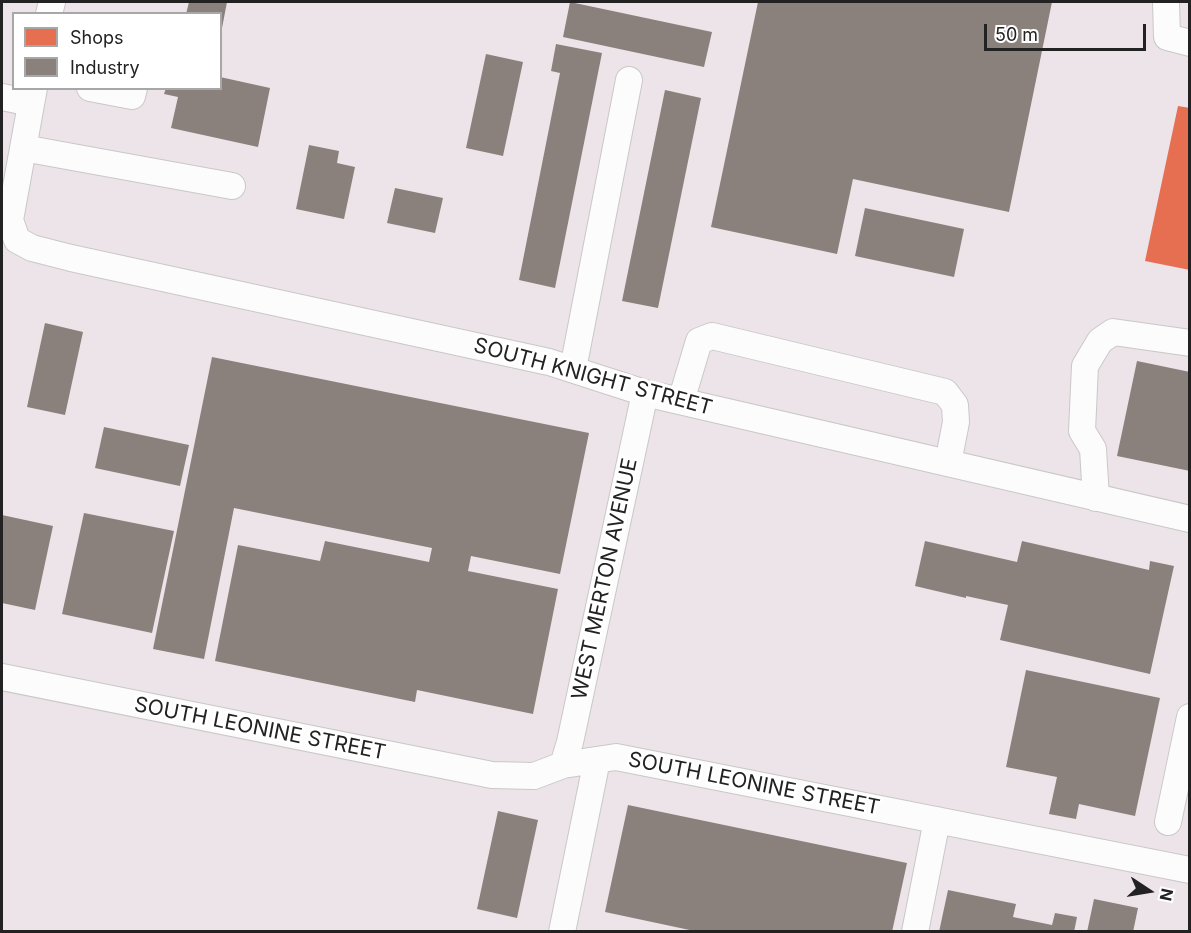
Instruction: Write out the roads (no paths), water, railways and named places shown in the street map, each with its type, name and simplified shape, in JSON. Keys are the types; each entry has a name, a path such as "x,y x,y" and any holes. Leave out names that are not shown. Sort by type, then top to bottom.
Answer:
{"street":[{"path":"1166,2 1167,37 1190,43"},
{"path":"573,369 629,80"},
{"path":"100,90 132,96 134,90"},
{"path":"2,97 32,96 23,148 8,190 10,236"},
{"path":"23,148 232,186"},
{"name":"SOUTH KNIGHT STREET","path":"10,236 32,248 71,258 549,362 645,393 1190,519"},
{"path":"1096,498 1093,449 1082,431 1085,366 1100,341 1113,332 1190,343"},
{"path":"681,401 699,341 712,336 945,392 955,405 956,422 948,463"},
{"name":"WEST MERTON AVENUE","path":"563,765 574,724 645,393"},
{"name":"SOUTH LEONINE STREET","path":"2,677 492,775 534,777 563,765 616,757 1190,870"},
{"path":"1168,822 1190,717"},
{"path":"562,932 597,760"},
{"path":"915,932 938,820"}]}
